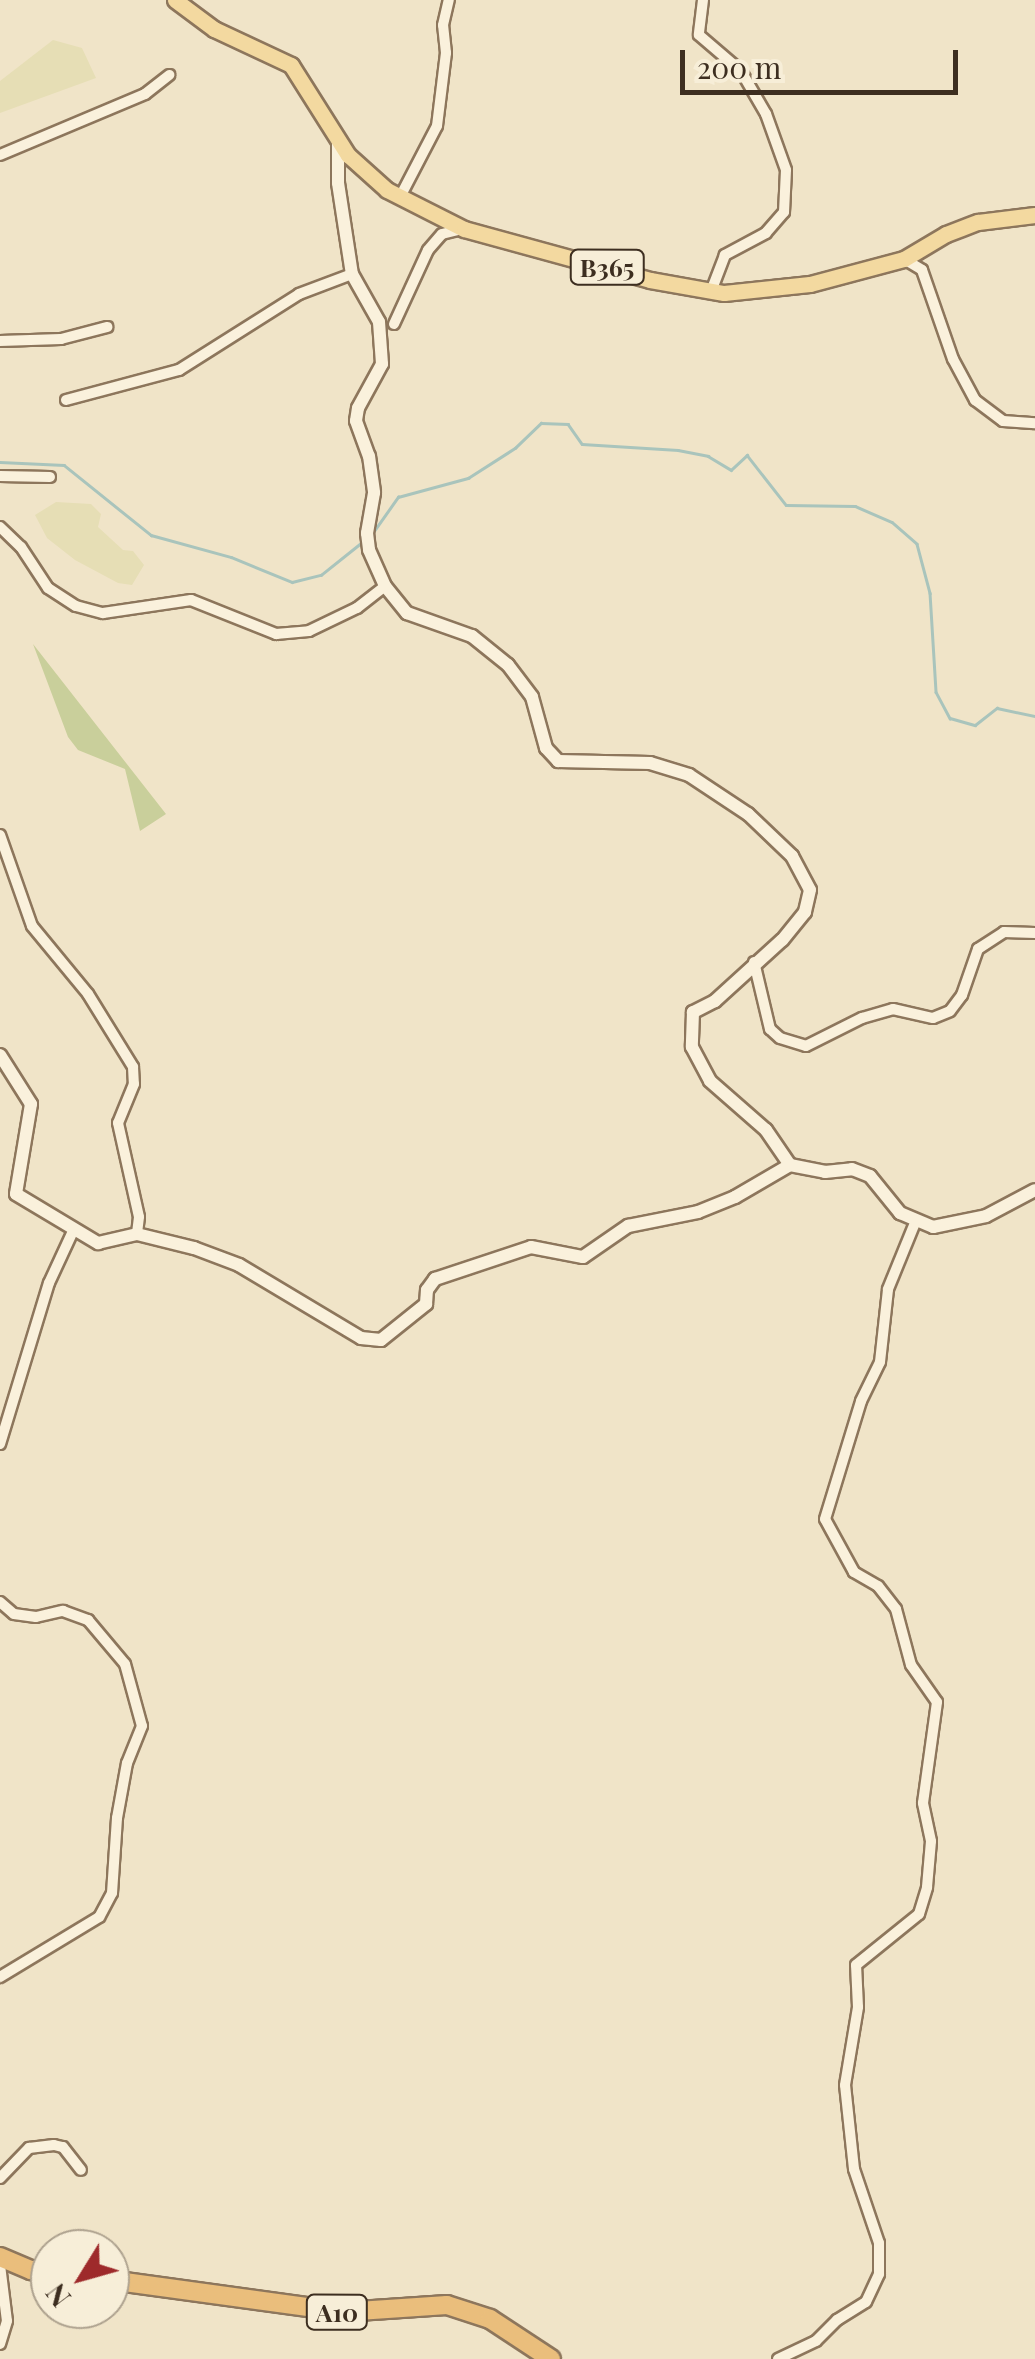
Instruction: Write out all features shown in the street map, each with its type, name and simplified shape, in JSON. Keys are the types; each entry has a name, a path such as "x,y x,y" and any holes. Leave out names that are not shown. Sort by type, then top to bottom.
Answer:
{"highway":[{"path":"0,2257 30,2270"},
{"name":"A10","path":"130,2283 344,2312 448,2305 490,2319 551,2359"}],"main road":[{"name":"B365","path":"175,0 214,29 291,66 338,142 366,174 400,197 464,229 711,292 810,284 904,260 946,234 1014,214 1035,215"}],"street":[{"path":"400,197 437,126 446,52 443,25 449,0"},
{"path":"704,0 699,35 741,71 766,114 786,170 784,212 766,233 725,255 711,292"},
{"path":"0,155 145,94 168,75"},
{"path":"338,142 338,183 352,274 379,322 382,364 358,408 356,421 369,456 374,493 366,533 369,550 386,586 407,613 472,636 508,665 532,697 546,748 558,762 650,762 690,775 748,814 792,856 810,890 804,912 715,1000 693,1012 692,1047 710,1081 766,1130 790,1165"},
{"path":"1014,214 1035,227"},
{"path":"394,324 428,250 442,234 464,229"},
{"path":"904,260 922,270 953,359 975,400 1002,421 1035,422"},
{"path":"66,400 178,370 299,294 352,274"},
{"path":"0,340 61,339 107,328"},
{"path":"0,476 50,477"},
{"path":"0,527 21,546 48,588 76,606 104,613 191,600 276,634 309,631 357,608 386,586"},
{"path":"0,835 32,926 88,994 133,1066 134,1084 118,1123 138,1217 137,1234"},
{"path":"754,960 770,1029 780,1038 806,1046 862,1018 893,1009 933,1018 950,1011 962,995 978,949 1004,932 1035,934"},
{"path":"0,1055 30,1104 16,1194 98,1243 137,1234 194,1248 239,1265 361,1338 381,1340 426,1304 427,1290 434,1279 531,1247 583,1257 628,1226 698,1212 735,1197 790,1165 825,1172 852,1169 870,1176 900,1213 915,1223 956,1224 986,1216 1035,1190"},
{"path":"778,2359 816,2340 837,2320 866,2302 879,2274 880,2242 854,2170 845,2085 858,2007 856,1965 919,1914 928,1887 931,1841 923,1803 937,1702 911,1665 896,1609 878,1586 854,1572 825,1518 861,1401 880,1362 888,1289 915,1223"},
{"path":"0,1444 49,1283 74,1228"},
{"path":"0,1602 14,1614 36,1618 63,1611 88,1620 125,1664 142,1726 127,1763 116,1818 112,1892 99,1917 0,1977"},
{"path":"0,2178 28,2148 54,2144 63,2147 81,2170"},
{"path":"0,2265 8,2321 0,2344"}],"shaded area":[{"path":"53,40 82,48 96,78 0,113 0,81"},
{"path":"56,502 91,504 101,514 98,527 123,550 133,551 144,565 132,585 118,583 75,560 47,538 35,515"}],"green space":[{"path":"33,644 166,814 140,831 125,769 78,750 68,737"}],"waterway":[{"path":"374,531 398,497 468,478 515,448 541,423 568,424 582,444 678,450 708,456 731,470 747,455 786,505 855,506 892,522 917,544 930,593 936,692 950,718 975,725 997,708 1035,716"},
{"path":"0,462 64,465 151,535 231,557 292,582 321,575 361,543"}]}
